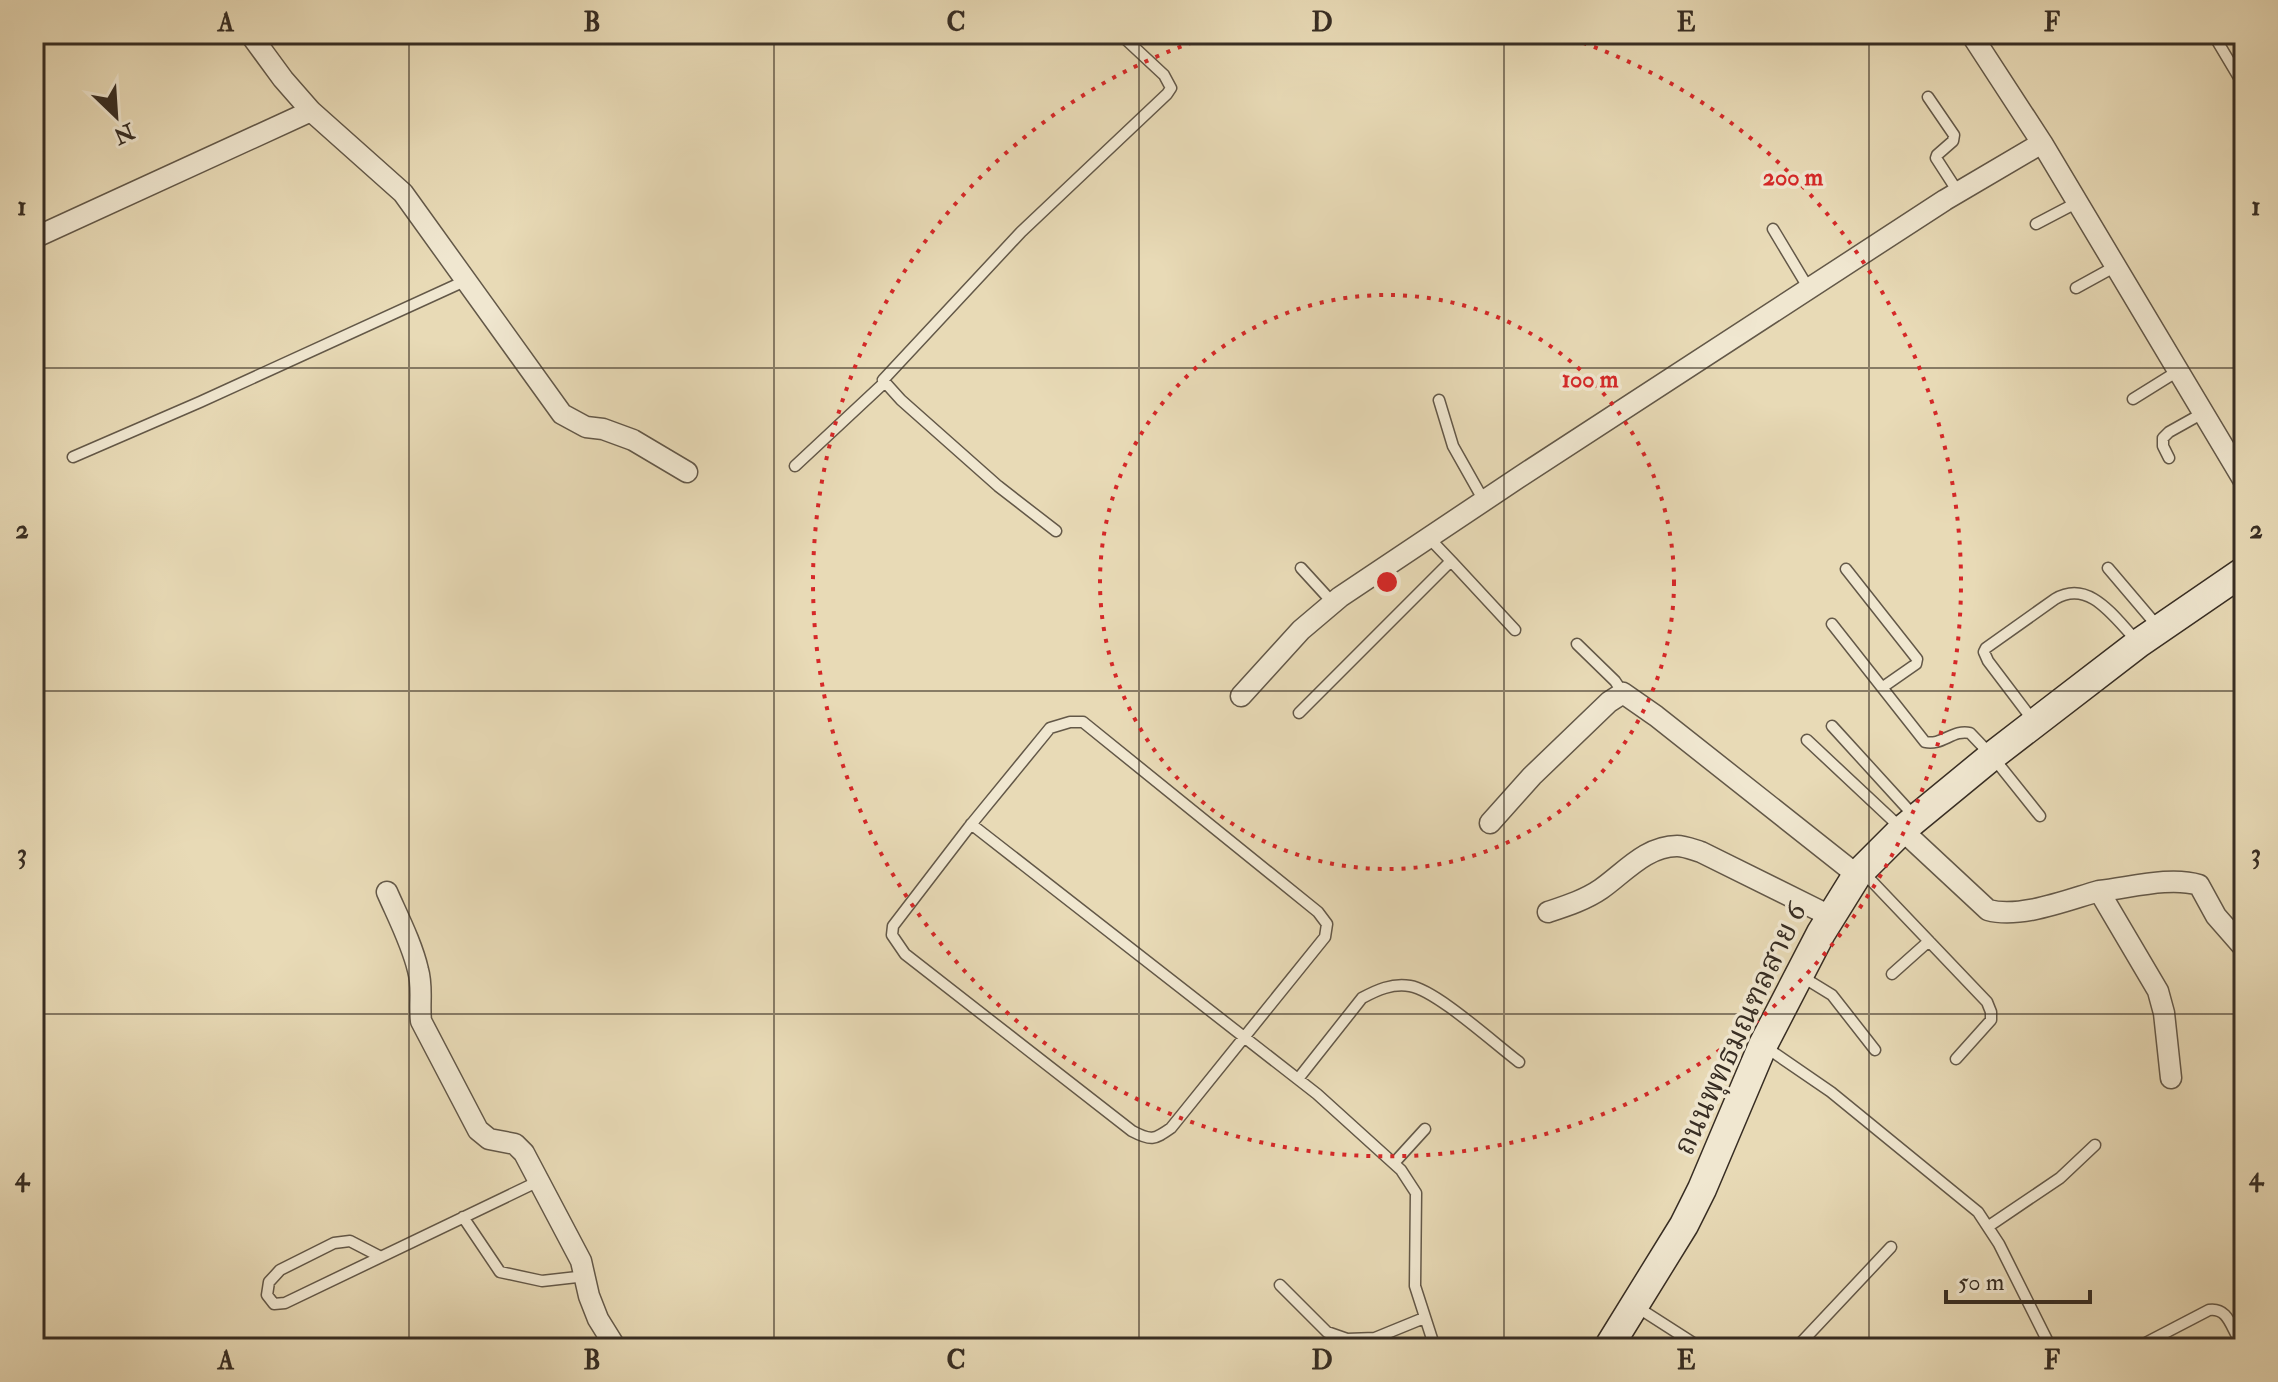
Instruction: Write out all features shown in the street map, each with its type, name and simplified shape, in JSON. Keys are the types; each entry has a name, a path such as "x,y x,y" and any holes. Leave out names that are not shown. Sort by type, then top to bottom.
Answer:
{"main road":[{"name":"ถนนพุทธมณฑลสาย 6","path":"1608,1348 1684,1225 1763,1045 1825,924 1859,873 1909,824 1992,756 2150,636 2244,571"}],"street":[{"path":"250,34 311,111 403,193 562,414 586,427 625,437 687,472"},
{"path":"1971,34 2042,143 2244,481"},
{"path":"34,238 311,111"},
{"path":"1241,696 1301,630 1333,603 1958,192 2042,143"},
{"path":"1490,823 1532,776 1609,702 1623,693 1859,873"},
{"path":"1909,824 1988,910 2017,912 2099,891 2188,882 2199,885 2216,916 2244,948"},
{"path":"1548,912 1599,891 1659,848 1679,846 1701,852 1825,924"},
{"path":"2099,891 2158,991 2164,1013 2171,1078"},
{"path":"387,892 419,971 421,1021 478,1130 489,1139 515,1144 524,1153 581,1261 598,1319 616,1348"}],"lane":[{"path":"795,466 884,383 886,374 1021,232 1167,94 1171,88 1164,75 1120,34"},
{"path":"2213,34 2244,86"},
{"path":"1928,97 1954,135 1953,141 1936,158 1958,192"},
{"path":"2036,224 2078,202"},
{"path":"1773,229 1809,289"},
{"path":"2076,288 2116,266"},
{"path":"73,457 467,280"},
{"path":"2133,399 2178,371"},
{"path":"884,383 998,486 1056,531"},
{"path":"1439,400 1453,446 1484,501"},
{"path":"2169,458 2163,438 2203,413"},
{"path":"1430,539 1515,630"},
{"path":"1299,713 1451,561"},
{"path":"1301,568 1333,603"},
{"path":"2108,568 2150,636"},
{"path":"1846,569 1917,659 1916,664 1883,687"},
{"path":"2035,724 1988,661 1984,652 1986,648 2055,599 2065,593 2076,592 2086,594 2150,636"},
{"path":"1832,624 1925,742 1937,743 1965,731 1970,733 2040,816"},
{"path":"1577,644 1623,693"},
{"path":"1083,722 1324,917 1327,924 1325,937 1171,1128 1157,1138 1147,1139 1132,1131 929,973 898,945 892,935 893,926 971,824 1050,728 1083,722"},
{"path":"1832,726 1909,824"},
{"path":"1807,740 1909,824"},
{"path":"971,824 1298,1079 1394,1163 1416,1193 1415,1286 1435,1348"},
{"path":"1859,873 1987,1002 1991,1020 1956,1059"},
{"path":"1892,974 1929,941"},
{"path":"1800,973 1832,995 1875,1050"},
{"path":"1298,1079 1362,998 1393,985 1412,986 1435,996 1519,1062"},
{"path":"1763,1045 1831,1092 1978,1212 1989,1226 2051,1348"},
{"path":"1394,1163 1425,1129"},
{"path":"1989,1226 2060,1178 2095,1145"},
{"path":"379,1256 350,1241 334,1243 280,1270 269,1282 267,1295 274,1304 285,1303 539,1181"},
{"path":"463,1217 500,1272 542,1281 586,1276"},
{"path":"1796,1348 1891,1247"},
{"path":"1280,1285 1327,1332 1347,1339 1375,1338 1424,1318"},
{"path":"1636,1306 1701,1348"},
{"path":"2136,1348 2209,1310 2218,1309 2226,1313 2244,1346"},
{"path":"1678,1348 1685,1338"}]}
